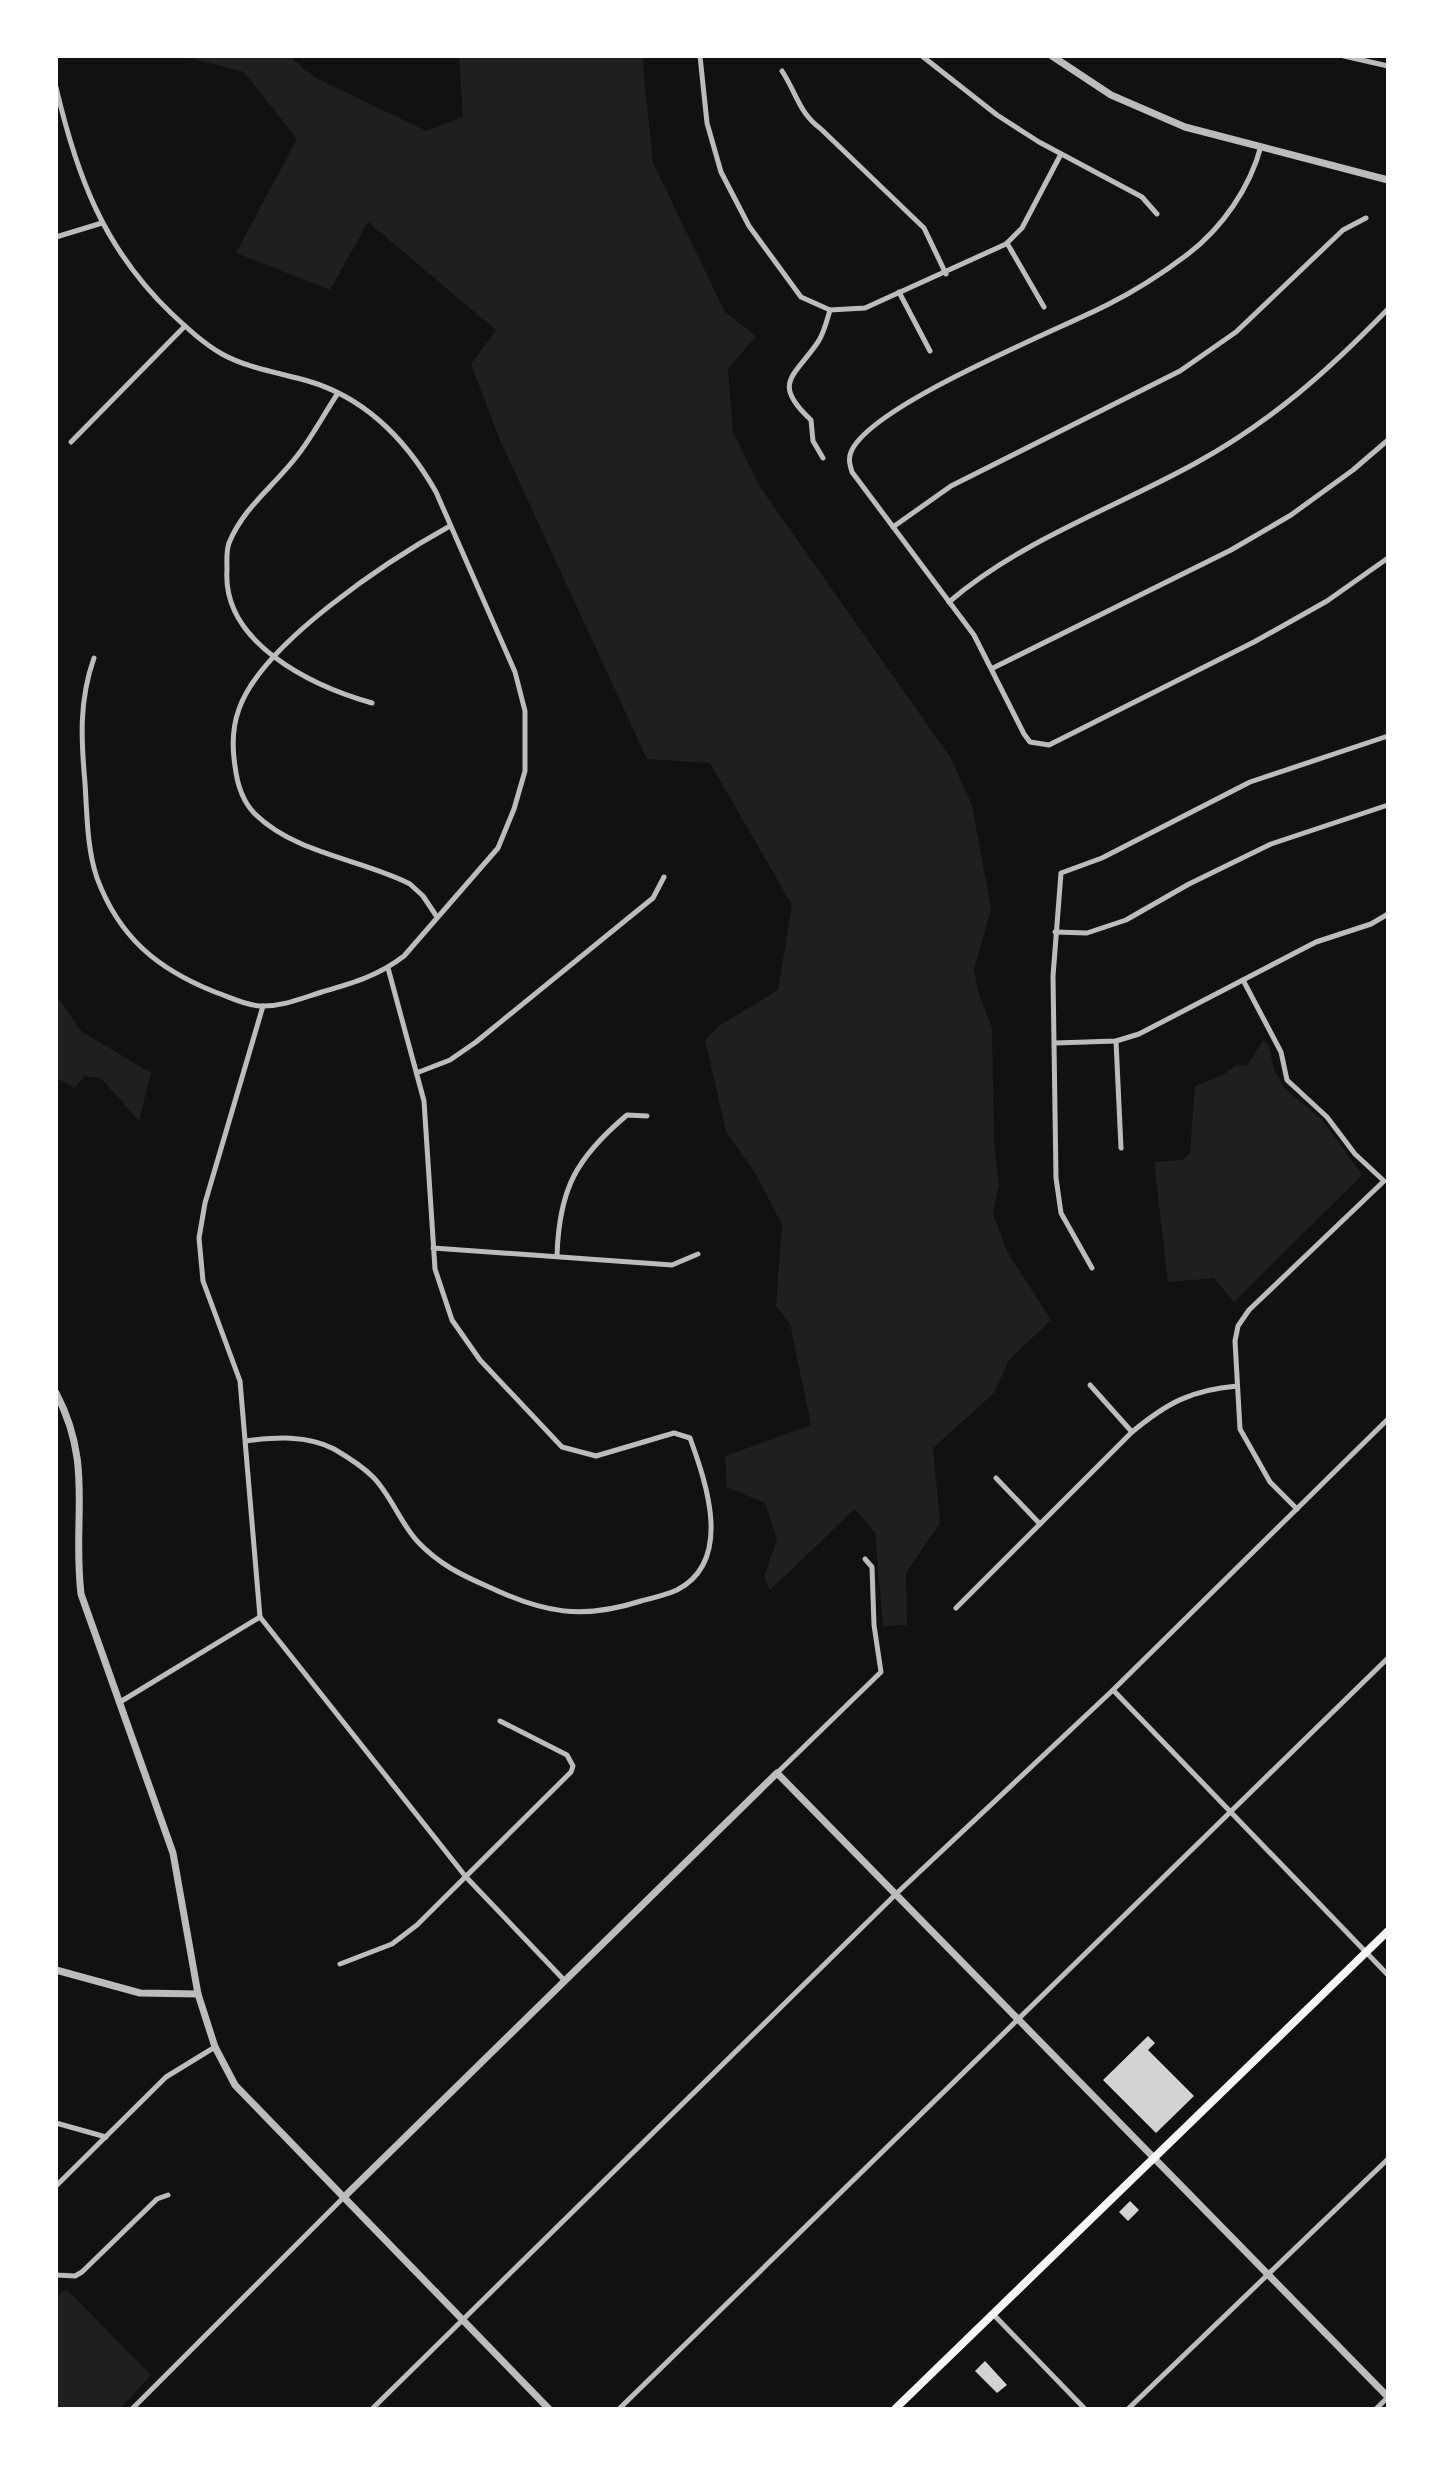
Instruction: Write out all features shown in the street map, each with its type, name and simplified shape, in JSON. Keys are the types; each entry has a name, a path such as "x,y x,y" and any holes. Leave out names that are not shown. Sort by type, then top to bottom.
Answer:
{"main road":[{"path":"895,2409 1388,1931"}],"street":[{"path":"700,56 707,123 733,200 749,226 802,296 830,310 865,308 946,274 1007,243 1022,228 1061,153"},
{"path":"922,56 997,115 1142,197 1157,214"},
{"path":"1052,56 1135,107 1185,127 1388,180"},
{"path":"1345,56 1388,66"},
{"path":"782,71 796,93 804,117 821,129 924,228 946,274"},
{"path":"56,87 71,149 91,203 146,289 185,326 222,354 338,393 373,414 399,438 436,492 515,672 525,711 525,771 514,809 498,848 404,956 374,976 286,1003 263,1006 248,1005 191,982 140,949 114,915 97,876 90,849 80,725 87,677 93,658"},
{"path":"1261,146 1244,189 1225,218 1190,253 1109,304 893,410 856,444 850,453 852,472 949,602 993,668 1030,742 1049,745 1254,642 1327,601 1388,558"},
{"path":"893,527 951,486 1180,371 1236,332 1343,230 1366,218"},
{"path":"56,237 102,223"},
{"path":"1007,243 1044,307"},
{"path":"900,292 930,351"},
{"path":"949,602 1003,562 1195,464 1266,421 1311,385 1388,309"},
{"path":"823,458 813,441 811,420 792,402 789,390 796,368 820,340 830,310"},
{"path":"71,442 185,326"},
{"path":"338,393 298,456 244,515 228,546 226,585 233,611 251,636 294,670 343,695 372,704"},
{"path":"993,668 1231,550 1279,522 1353,470 1388,440"},
{"path":"437,917 424,896 410,884 280,834 253,813 237,784 231,743 239,708 253,681 276,656 332,602 404,551 450,526"},
{"path":"1092,1268 1061,1213 1053,1124 1053,976 1061,873 1102,859 1250,782 1388,736"},
{"path":"1055,932 1087,933 1126,920 1189,884 1271,844 1388,805"},
{"path":"419,1072 450,1060 476,1042 653,898 663,877"},
{"path":"1055,1043 1116,1041 1139,1034 1316,942 1371,924 1388,914"},
{"path":"246,1441 274,1437 309,1440 333,1449 373,1477 416,1540 448,1569 528,1605 577,1614 613,1610 674,1591 695,1579 712,1542 706,1481 690,1438 674,1433 596,1456 562,1447 480,1360 452,1320 435,1269 424,1101 419,1072 388,968"},
{"path":"1243,980 1280,1052 1287,1080 1326,1117 1355,1154 1384,1181 1249,1310 1238,1326 1235,1341 1240,1429 1270,1482 1297,1509"},
{"path":"263,1006 205,1203 199,1238 203,1281 240,1381 260,1617 466,1877 565,1981"},
{"path":"1116,1041 1121,1148"},
{"path":"557,1256 558,1219 570,1180 594,1144 618,1123 628,1115 647,1116"},
{"path":"433,1248 672,1265 698,1254"},
{"path":"1090,1385 1132,1432"},
{"path":"956,1608 1132,1432 1164,1406 1188,1395 1237,1386"},
{"path":"56,1393 68,1416 78,1451 81,1495 77,1561 81,1594 173,1853 198,1994 215,2047 234,2085 549,2409"},
{"path":"372,2409 897,1893 1113,1690 1388,1419"},
{"path":"996,1478 1040,1524"},
{"path":"132,2409 344,2197 881,1672 874,1625 872,1567 865,1559"},
{"path":"120,1702 260,1617"},
{"path":"619,2409 1388,1658"},
{"path":"1113,1690 1388,1975"},
{"path":"340,1964 392,1944 466,1877 571,1772 573,1766 567,1755 500,1721"},
{"path":"778,1773 1388,2397 1376,2409"},
{"path":"56,1970 140,1993 198,1994"},
{"path":"56,2186 166,2077 182,2064 215,2047"},
{"path":"56,2123 106,2137"},
{"path":"1128,2409 1388,2159"},
{"path":"56,2274 75,2277 157,2199 168,2196"},
{"path":"992,2313 1085,2409"}],"shaded area":[{"path":"182,56 289,56 314,77 426,131 463,117 459,56 642,56 653,163 725,312 756,336 728,369 733,432 760,487 950,757 972,805 991,909 974,969 978,992 992,1028 994,1145 999,1184 993,1214 1008,1253 1051,1320 1009,1360 994,1393 933,1448 940,1523 906,1573 907,1625 883,1626 875,1533 855,1509 770,1590 764,1577 777,1539 765,1503 727,1487 725,1456 811,1425 790,1324 776,1306 782,1225 757,1176 726,1131 705,1040 719,1026 778,990 792,905 710,763 647,759 500,440 471,364 496,330 368,222 330,290 236,253 297,139 244,72"},
{"path":"56,995 81,1031 151,1073 139,1121 101,1078 85,1076 74,1088 56,1078"},
{"path":"1263,1040 1268,1044 1274,1069 1284,1088 1323,1121 1362,1175 1234,1302 1214,1278 1168,1282 1154,1162 1182,1160 1190,1154 1195,1086 1223,1075 1236,1065 1247,1066"},
{"path":"66,2289 151,2375 120,2409 56,2409 56,2298"}],"building":[{"path":"1148,2036 1155,2043 1148,2050 1194,2096 1156,2133 1103,2080"},
{"path":"1130,2201 1139,2210 1128,2221 1119,2212"},
{"path":"985,2361 1007,2385 997,2393 975,2371"}]}
